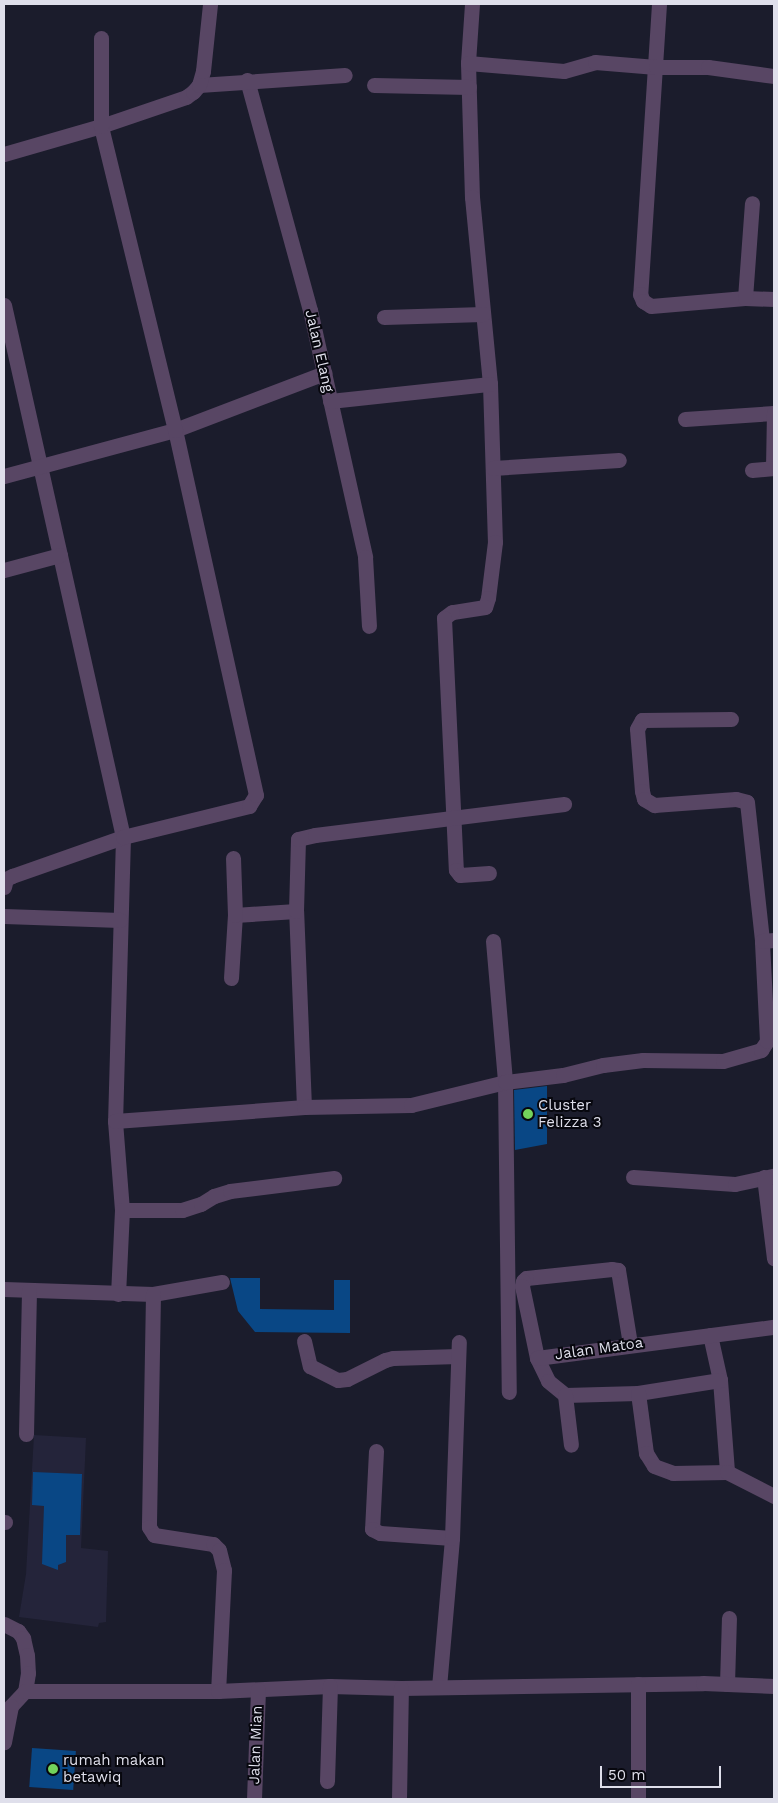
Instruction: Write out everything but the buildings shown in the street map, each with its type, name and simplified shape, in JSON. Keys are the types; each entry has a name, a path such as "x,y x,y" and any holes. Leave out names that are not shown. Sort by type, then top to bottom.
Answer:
{"street":[{"path":"4,154 101,126 186,97 199,84 203,72 210,4"},
{"path":"472,4 468,63 472,197 490,384 495,542 488,598 485,607 452,612 444,618 457,873 460,875 489,873"},
{"path":"659,4 640,294 643,301 651,306 745,298 774,299"},
{"path":"4,887 6,879 12,876 122,837 249,806 256,795 175,430 101,126 100,38"},
{"path":"468,63 564,71 595,62 656,67 708,67 774,76"},
{"path":"199,84 346,75"},
{"name":"Jalan Elang","path":"247,80 310,310 365,557 369,626"},
{"path":"374,85 469,87"},
{"path":"745,298 752,203"},
{"path":"4,305 122,837 115,1121 122,1210 118,1294"},
{"path":"384,317 484,314"},
{"path":"4,476 40,468 175,430 324,373"},
{"path":"330,402 490,384"},
{"path":"685,419 774,413 773,468 752,470"},
{"path":"493,468 619,460"},
{"path":"4,570 60,555"},
{"path":"115,1121 304,1107 410,1105 505,1082 548,1077 603,1065 643,1060 723,1061 761,1050 765,1046 768,1034 768,940 747,802 736,799 654,805 644,799 642,791 637,728 642,720 731,719"},
{"path":"304,1107 296,911 298,842 300,838 564,804"},
{"path":"231,978 235,915 232,858"},
{"path":"235,915 296,911"},
{"path":"4,916 120,920"},
{"path":"493,941 505,1082 509,1392"},
{"path":"633,1177 735,1184 769,1176 774,1258"},
{"path":"122,1210 182,1210 230,1191 334,1178"},
{"path":"536,1355 522,1286 526,1278 612,1269 620,1273 630,1344"},
{"path":"4,1289 153,1294 222,1282"},
{"path":"26,1434 29,1291"},
{"path":"153,1294 149,1527 154,1535 213,1544 219,1550 224,1570 218,1691"},
{"name":"Jalan Matoa","path":"566,1395 548,1381 536,1355 774,1327"},
{"path":"710,1335 720,1380 727,1472"},
{"path":"304,1341 310,1366 338,1380 347,1379 385,1360 459,1349 452,1538 438,1687"},
{"path":"571,1445 566,1395 638,1393 720,1380"},
{"path":"638,1393 646,1453 654,1466 673,1473 727,1472 774,1496"},
{"path":"376,1451 372,1529 380,1533 452,1538"},
{"path":"727,1684 729,1618"},
{"path":"4,1624 18,1632 23,1638 27,1655 28,1673 25,1691 12,1706 5,1734"},
{"path":"25,1691 218,1691 330,1686 401,1688 638,1684 774,1686"},
{"path":"638,1684 638,1799"},
{"path":"327,1782 330,1686"},
{"path":"399,1799 401,1688"},
{"name":"Jalan Mian","path":"254,1799 258,1690"}],"shaded area":[{"path":"34,1435 86,1438 81,1548 108,1551 106,1622 99,1623 98,1627 19,1617 26,1574"}],"place":[{"name":"Cluster Felizza 3","path":"528,1114"},
{"name":"rumah makan betawiq","path":"53,1769"}]}
